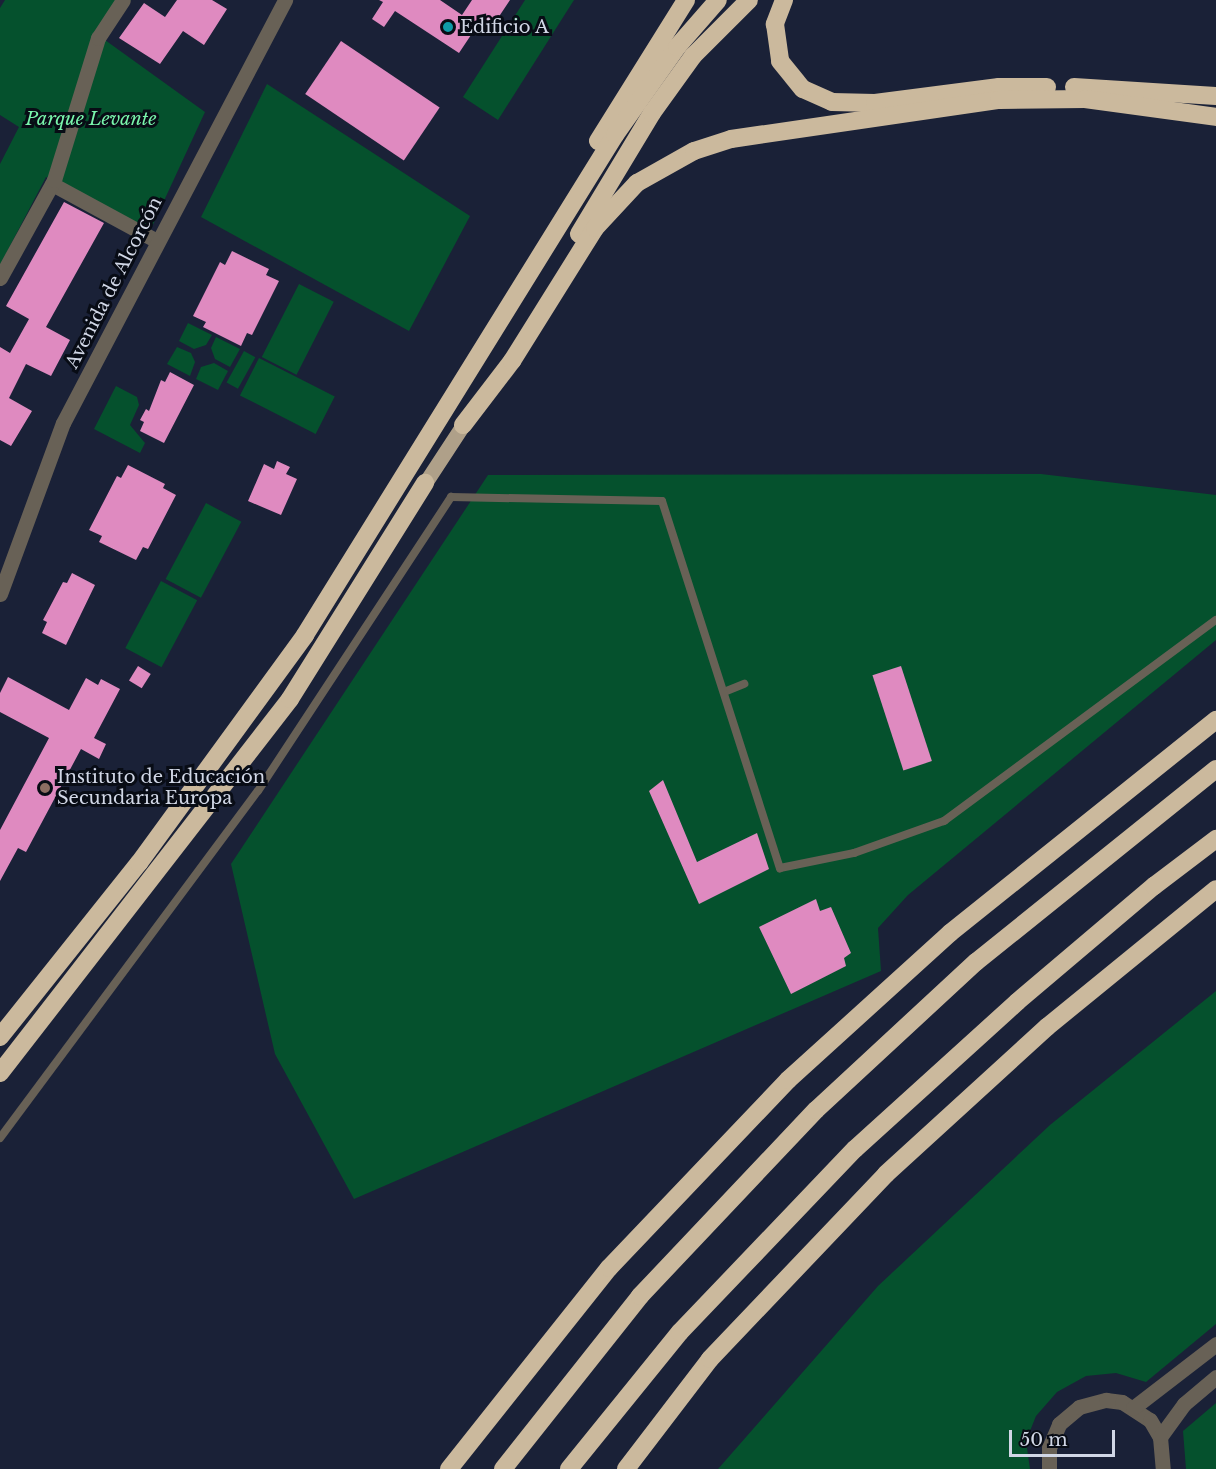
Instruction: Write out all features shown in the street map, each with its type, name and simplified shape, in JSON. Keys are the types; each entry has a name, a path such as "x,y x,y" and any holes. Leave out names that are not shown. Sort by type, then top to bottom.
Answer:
{"highway":[{"path":"499,319 604,130 686,0"},
{"path":"0,1037 139,863 305,635 615,135 677,47 718,0"},
{"path":"463,425 652,113 693,56 749,0"},
{"path":"784,0 776,24 780,61 803,89 832,102 875,104 999,87 1085,87 1216,96"},
{"path":"463,425 512,361 595,228 638,183 694,151 731,139 999,100 1085,99 1216,117"},
{"path":"0,1073 290,699 425,483"},
{"path":"449,1469 609,1268 788,1080 950,933 1216,720"},
{"path":"503,1469 640,1296 816,1110 976,962 1216,769"},
{"path":"569,1469 680,1332 855,1149 1017,1002 1154,886 1216,839"},
{"path":"626,1469 710,1359 886,1174 1047,1027 1216,889"},
{"path":"0,1084 43,1019"}],"main road":[{"path":"425,483 463,425"}],"street":[{"path":"0,278 52,184 98,38 123,0"},
{"name":"Avenida de Alcorcón","path":"0,594 63,423 285,0"},
{"path":"52,184 157,241"},
{"path":"1133,1408 1216,1344"},
{"path":"1160,1437 1184,1404 1216,1377"},
{"path":"1049,1469 1052,1436 1069,1413 1106,1400 1133,1408 1150,1420 1160,1437 1162,1469"}],"lane":[{"path":"0,1138 258,791 451,497 662,501 780,868 854,853 944,821 1216,620"},
{"path":"724,692 744,684"}],"green space":[{"name":"Parque Levante","path":"5,0 131,0 105,40 205,112 150,231 46,177 0,265 0,164 19,127 0,115 0,8"},
{"path":"525,0 574,0 498,120 463,97"},
{"path":"267,84 470,216 409,331 201,217"},
{"path":"299,284 334,302 297,375 262,357"},
{"path":"188,323 212,335 206,345 194,349 179,341"},
{"path":"216,337 240,349 230,367 215,359 211,348"},
{"path":"177,347 191,353 195,362 190,376 167,364"},
{"path":"244,351 255,357 238,389 227,382"},
{"path":"259,358 335,397 316,434 240,395"},
{"path":"214,363 228,371 218,390 196,379 201,367"},
{"path":"116,386 137,397 139,405 130,425 145,443 140,453 94,429"},
{"path":"1041,474 1216,495 1216,640 908,895 878,928 881,971 354,1199 275,1054 231,864 488,475"},
{"path":"206,503 241,522 201,598 166,579"},
{"path":"161,581 197,600 162,667 125,648"},
{"path":"1216,991 1216,1324 1146,1382 1116,1373 1086,1376 1057,1392 1036,1416 1026,1441 1030,1469 718,1469 878,1286 1050,1125"},
{"path":"1216,1403 1216,1469 1186,1469 1183,1431"}],"building":[{"path":"177,0 212,0 227,9 204,45 183,31 160,64 119,38 144,3 165,17"},
{"name":"Edificio A","path":"379,0 440,0 462,15 472,0 510,0 488,33 477,26 459,53 395,11 384,27 372,19 383,2"},
{"path":"341,41 440,108 404,161 305,94"},
{"path":"64,202 104,223 46,327 70,340 51,376 26,364 9,398 32,411 11,446 0,440 0,347 10,353 29,319 6,306"},
{"path":"232,251 269,269 266,275 279,281 252,335 247,333 241,346 203,327 206,322 193,316 220,262 225,265"},
{"path":"170,372 194,385 164,443 140,431 144,422 140,420 146,409 149,411 161,380 165,382"},
{"path":"277,461 290,467 286,474 297,479 281,515 248,501 264,464 274,469"},
{"path":"128,465 165,484 163,488 176,495 148,549 143,547 136,560 99,542 102,536 89,530 117,476 121,478"},
{"path":"72,573 95,585 66,645 42,633 47,622 43,620 63,582 67,583"},
{"path":"138,666 151,674 142,688 129,680"},
{"path":"901,666 932,761 903,770 872,675"},
{"path":"8,677 69,710 86,678 98,685 101,679 120,689 94,738 106,744 99,759 81,749 26,852 18,848 0,881 0,830 49,738 0,712 0,693"},
{"path":"663,780 697,862 757,833 769,869 699,904 649,791"},
{"path":"816,899 820,911 831,907 851,953 844,958 846,966 791,994 759,927"}],"place":[{"name":"Edificio A","path":"448,27"},
{"name":"Instituto de Educación Secundaria Europa","path":"45,788"}]}
